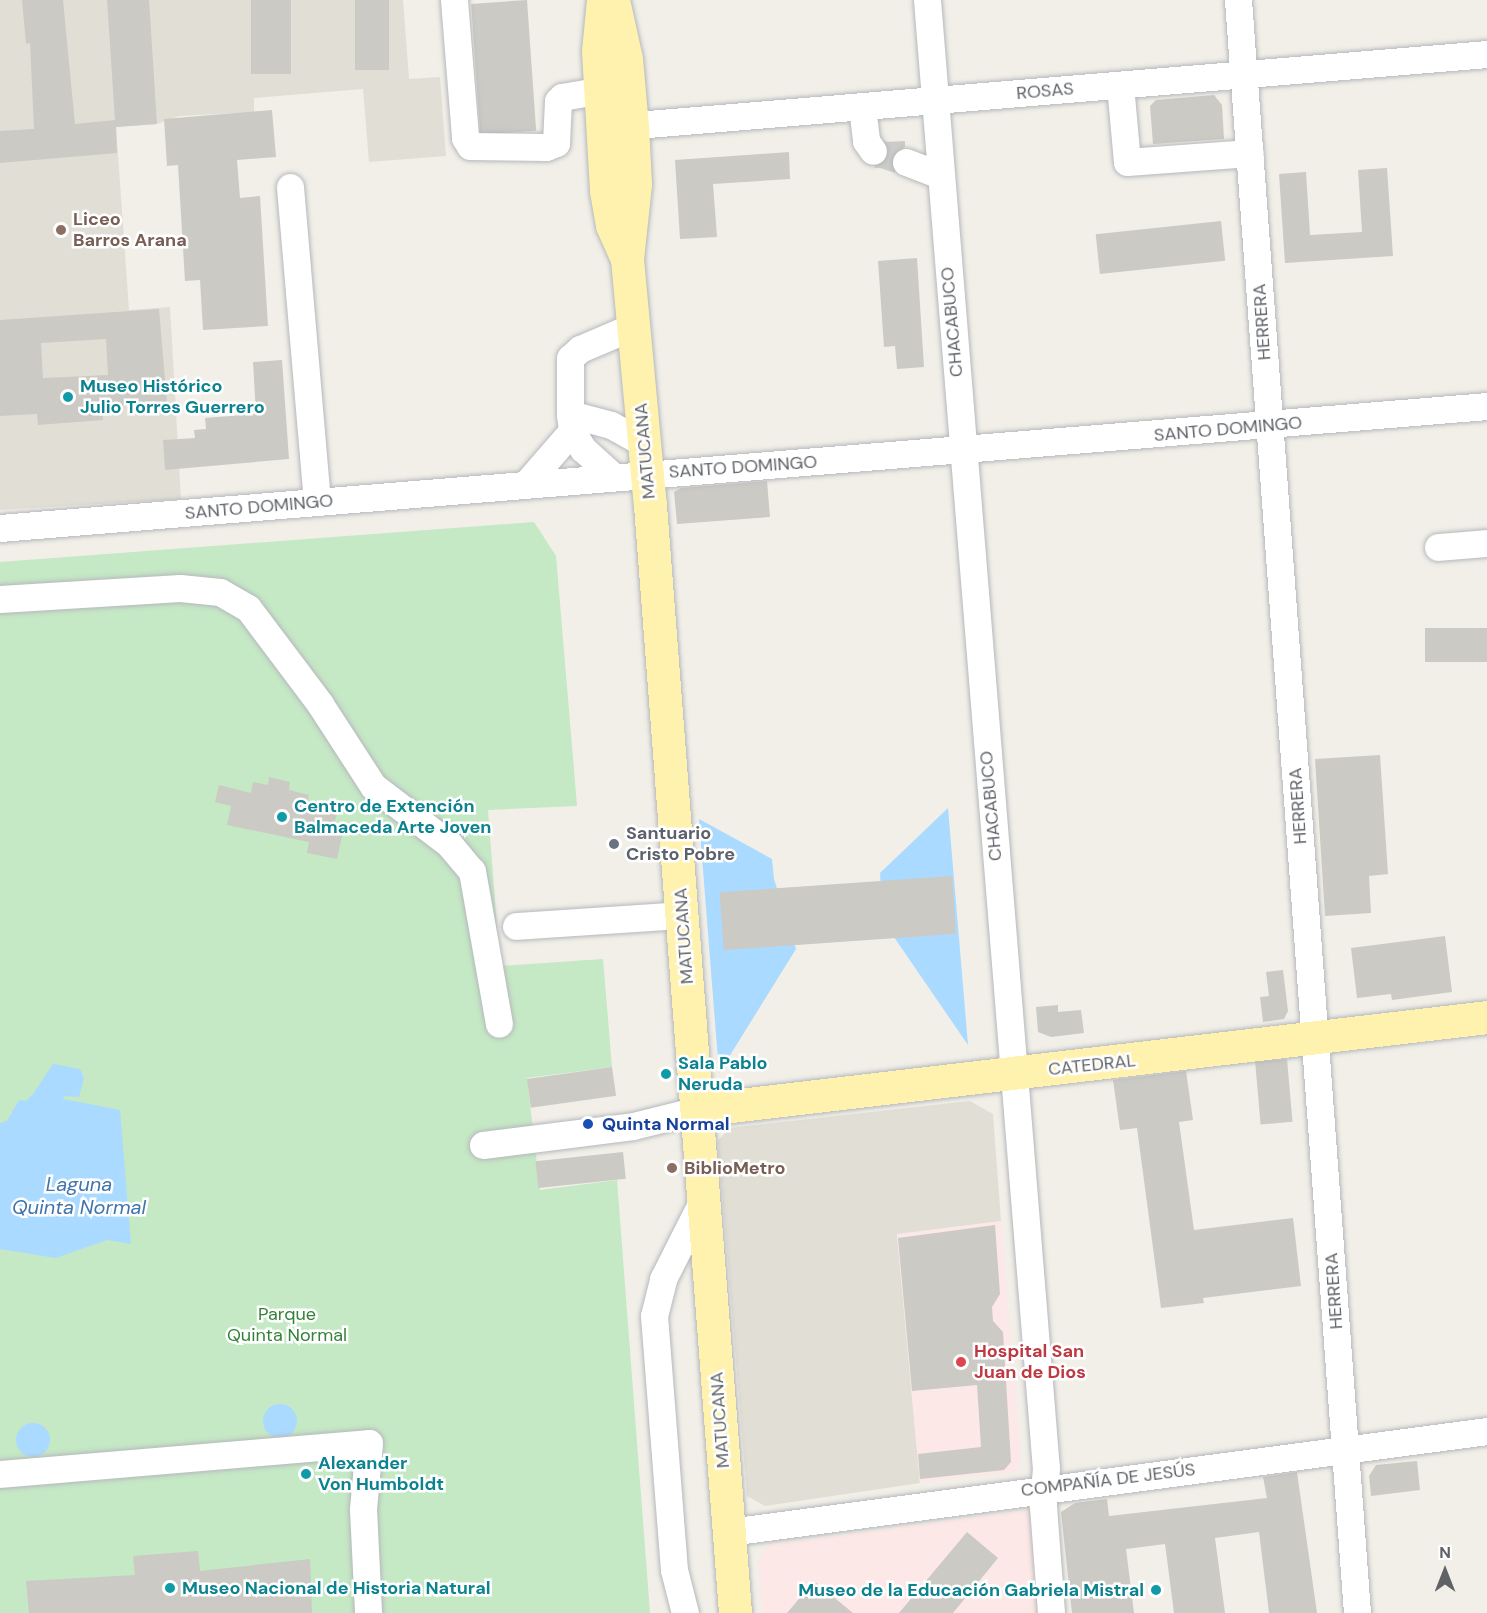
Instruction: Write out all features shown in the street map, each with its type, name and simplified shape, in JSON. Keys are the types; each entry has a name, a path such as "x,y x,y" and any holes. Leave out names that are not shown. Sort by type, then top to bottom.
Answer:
{"main road":[{"name":"MATUCANA","path":"603,0 598,32 600,90 618,127 635,184 627,259 646,459 735,1613"},
{"name":"MATUCANA","path":"613,0 626,59 618,127"},
{"name":"CATEDRAL","path":"697,1110 1315,1040 1487,1017"}],"street":[{"path":"454,0 465,138 470,146 546,147 556,143 558,101 562,97 600,90"},
{"name":"CHACABUCO","path":"927,0 1013,1073 1051,1613"},
{"name":"HERRERA","path":"1238,0 1358,1613"},
{"name":"ROSAS","path":"618,127 1487,54"},
{"path":"1120,85 1127,162 1250,153"},
{"path":"862,107 866,141 873,151"},
{"path":"906,162 940,174"},
{"path":"290,187 317,502"},
{"path":"614,477 583,449 571,422 570,358 580,349 634,326"},
{"name":"SANTO DOMINGO","path":"0,528 614,477 646,459 962,449 1270,426 1487,406"},
{"path":"571,422 611,425 646,459"},
{"path":"525,484 571,422"},
{"path":"1438,547 1487,543"},
{"path":"0,599 180,588 220,592 248,608 320,704 373,786 449,844 472,872 499,1024"},
{"path":"516,926 682,915"},
{"path":"483,1145 633,1126 697,1110"},
{"path":"686,1613 674,1570 654,1316 663,1279 704,1198"},
{"name":"COMPAÑÍA DE JESÚS","path":"729,1532 1044,1488 1487,1431"},
{"path":"0,1474 369,1443 363,1509 368,1613"}],"shaded area":[{"name":"Liceo Barros Arana","path":"0,0 403,0 409,79 440,77 446,156 369,162 363,89 254,98 254,112 179,116 157,124 116,127 129,310 170,307 181,499 0,510"},
{"path":"970,1101 993,1114 1001,1221 897,1235 920,1483 765,1506 747,1496 718,1141 729,1128"},
{"name":"Hospital San Juan de Dios","path":"1001,1221 1021,1463 1014,1472 920,1483 897,1234"},
{"path":"1027,1510 1034,1517 1040,1613 763,1613 758,1559 770,1545"}],"green space":[{"name":"Parque Quinta Normal","path":"534,522 556,556 577,806 488,810 500,966 603,959 612,1067 527,1078 540,1190 617,1180 650,1613 0,1613 0,562"}],"water":[{"path":"948,808 968,1045 883,921 880,873"},
{"path":"699,819 772,859 774,879 796,949 719,1073"},
{"name":"Laguna Quinta Normal","path":"53,1064 80,1069 84,1078 79,1097 64,1096 63,1099 120,1110 131,1244 107,1240 56,1258 0,1249 0,1123 7,1121 19,1100 26,1101 33,1094"},
{"path":"280,1404 292,1409 297,1421 292,1433 280,1438 268,1433 263,1421 268,1409"},
{"path":"33,1423 45,1428 50,1440 45,1452 33,1457 21,1452 16,1440 21,1428"}],"building":[{"path":"22,0 63,0 75,124 115,120 107,0 149,0 157,124 116,127 117,153 0,163 0,131 34,129 30,43 26,44"},
{"path":"251,0 291,0 291,74 251,74"},
{"path":"355,0 389,0 389,70 355,70"},
{"path":"527,0 536,131 480,135 471,4"},
{"path":"1214,95 1222,105 1224,139 1153,144 1150,106 1156,100"},
{"path":"272,110 276,157 237,160 240,198 260,196 268,326 203,330 200,280 185,281 178,165 167,166 164,119"},
{"path":"905,141 905,147 892,156 891,167 874,168 887,158 886,142"},
{"path":"789,152 790,179 713,184 717,237 680,239 675,160"},
{"path":"1387,168 1393,256 1285,263 1279,174 1306,172 1310,235 1362,232 1358,170"},
{"path":"1221,221 1225,261 1100,274 1096,234"},
{"path":"917,258 924,367 897,369 895,346 884,347 878,261"},
{"path":"159,309 167,403 102,407 103,420 38,425 37,414 0,416 0,320","holes":["106,339 108,375 43,378 41,343"]},
{"path":"282,360 289,459 165,470 163,440 195,438 194,430 206,429 205,418 256,414 253,362"},
{"path":"767,481 770,517 677,524 674,492 681,488"},
{"path":"1425,628 1487,628 1487,662 1425,662"},
{"path":"1380,755 1388,874 1369,876 1371,913 1325,916 1315,759"},
{"name":"Centro de Extención Balmaceda Arte Joven","path":"269,777 290,782 289,790 309,795 307,803 338,810 334,825 344,827 337,859 307,853 309,842 227,825 231,806 215,802 219,785 251,793 253,782 268,785"},
{"path":"952,876 956,934 724,950 720,892"},
{"path":"1445,936 1452,992 1392,1000 1391,994 1357,998 1351,948"},
{"path":"1283,970 1288,1011 1284,1019 1263,1022 1260,997 1269,996 1266,972"},
{"path":"1058,1005 1058,1012 1081,1010 1084,1033 1051,1037 1038,1032 1036,1007"},
{"path":"1287,1059 1292,1122 1261,1125 1255,1062"},
{"path":"612,1067 616,1096 531,1108 527,1079"},
{"path":"1186,1071 1193,1120 1179,1122 1194,1230 1293,1218 1301,1286 1203,1298 1204,1303 1161,1308 1137,1128 1120,1130 1113,1080"},
{"path":"623,1152 626,1179 538,1188 535,1161"},
{"name":"Hospital San Juan de Dios","path":"995,1225 1000,1294 992,1307 993,1321 1003,1332 1011,1462 1004,1470 920,1479 918,1454 981,1447 977,1385 912,1391 898,1238"},
{"path":"1417,1461 1420,1490 1371,1496 1369,1476 1376,1465"},
{"path":"1297,1472 1317,1613 1269,1613 1259,1532 1215,1538 1225,1613 1174,1613 1165,1544 1126,1549 1134,1613 1072,1613 1061,1512 1075,1503 1107,1499 1109,1516 1267,1498 1263,1477"},
{"path":"967,1532 998,1558 953,1613 899,1613"},
{"name":"Museo Nacional de Historia Natural","path":"198,1551 200,1571 310,1559 312,1613 29,1613 26,1581 135,1575 133,1556"},
{"path":"814,1581 853,1613 787,1613"}],"tunnel":[{"path":"873,151 906,162"}],"place":[{"name":"Liceo Barros Arana","path":"61,230"},
{"name":"Museo Histórico Julio Torres Guerrero","path":"68,397"},
{"name":"Centro de Extención Balmaceda Arte Joven","path":"282,817"},
{"name":"Santuario Cristo Pobre","path":"614,844"},
{"name":"Sala Pablo Neruda","path":"666,1074"},
{"name":"Quinta Normal","path":"588,1124"},
{"name":"BiblioMetro","path":"672,1168"},
{"name":"Hospital San Juan de Dios","path":"961,1362"},
{"name":"Alexander Von Humboldt","path":"306,1474"},
{"name":"Museo Nacional de Historia Natural","path":"170,1588"},
{"name":"Museo de la Educación Gabriela Mistral","path":"1156,1590"}]}
